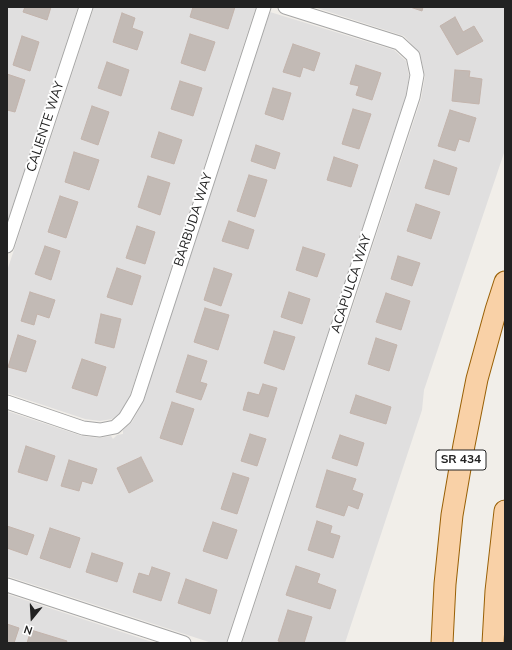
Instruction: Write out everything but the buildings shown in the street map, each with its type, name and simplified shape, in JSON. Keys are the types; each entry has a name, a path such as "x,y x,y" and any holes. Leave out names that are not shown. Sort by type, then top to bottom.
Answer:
{"main road":[{"name":"SR 434","path":"442,643 445,584 452,515 464,445 477,379 505,282"},
{"path":"493,643 496,591 505,511"}],"street":[{"name":"CALIENTE WAY","path":"7,246 86,7"},
{"name":"BARBUDA WAY","path":"7,402 83,428 100,430 115,427 125,418 136,398 264,7"},
{"name":"ACAPULCA WAY","path":"234,643 414,97 417,75 412,56 399,42 285,7"},
{"path":"7,585 184,643"}],"shaded area":[{"path":"7,7 78,7 7,222"},
{"path":"94,7 256,7 130,395 120,413 112,419 100,421 85,419 7,393 7,271"},
{"path":"314,7 505,7 505,150 424,390 422,410 345,643 242,643 421,99 425,76 420,53 404,36"},
{"path":"270,12 394,50 406,61 409,76 406,95 226,643 212,643 7,576 7,411 82,436 99,438 111,436 113,439 117,435 123,434 123,430 132,422 143,402"},
{"path":"7,594 155,643 7,643"}]}
